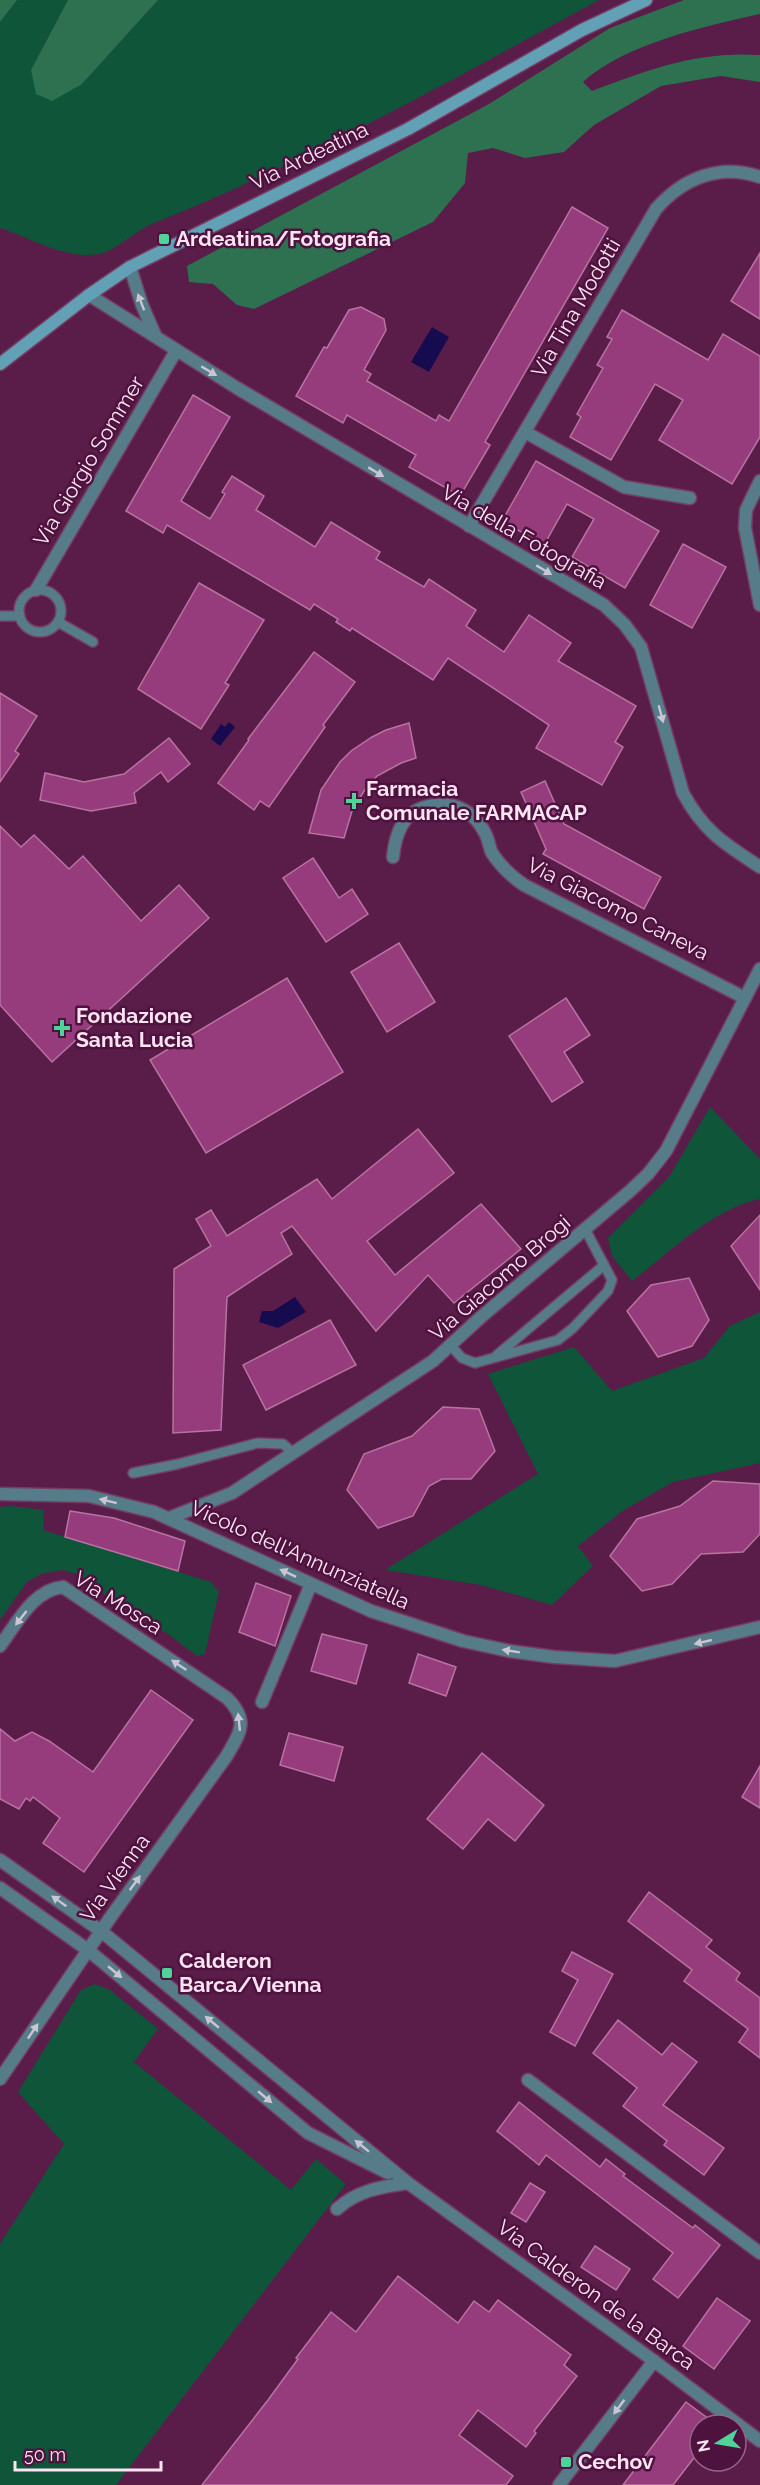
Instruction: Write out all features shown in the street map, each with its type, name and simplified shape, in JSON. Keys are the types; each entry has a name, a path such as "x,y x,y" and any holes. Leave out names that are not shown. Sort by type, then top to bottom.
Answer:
{"main road":[{"name":"Via Ardeatina","path":"0,364 88,295 130,267 408,129 582,30 646,0"}],"street":[{"name":"Via Tina Modotti","path":"469,526 664,199 690,180 714,173 744,173 760,177"},
{"name":"Via della Fotografia","path":"130,267 142,305 155,335"},
{"name":"Via della Fotografia","path":"88,295 155,335 176,351 604,605 641,647 677,774 690,806 711,833 760,867"},
{"name":"Via Giorgio Sommer","path":"36,590 176,351"},
{"path":"525,432 624,488 690,498"},
{"path":"760,481 746,510 745,528 760,605"},
{"name":"Via Giacomo Caneva","path":"393,857 395,843 405,818 417,810 434,805 447,804 460,807 471,814 480,825 491,851 506,872 524,885 745,998"},
{"name":"Via Giacomo Brogi","path":"168,1518 232,1493 433,1361 641,1181 666,1151 760,969"},
{"name":"Vicolo dell'Annunziatella","path":"0,1494 89,1496 138,1508 168,1518 371,1611 463,1641 509,1651 615,1661 760,1627"},
{"path":"262,1702 311,1584"},
{"name":"Via Mosca","path":"0,1646 39,1595 50,1588 63,1587 227,1698"},
{"name":"Via Vienna","path":"0,2079 101,1931 226,1757 240,1733 242,1723 239,1713 227,1698"},
{"name":"Via Calderon de la Barca","path":"0,1860 101,1931 408,2183 654,2361 760,2441"},
{"name":"Via Calderon de la Barca","path":"0,1888 88,1950 308,2133 408,2183"},
{"path":"528,2080 760,2253"},
{"path":"337,2209 347,2200 372,2188 408,2183"},
{"path":"559,2485 654,2361"}],"lane":[{"path":"36,590 50,592 60,602 62,609 58,622 47,631 33,631 22,622 20,615 21,603 25,597 36,590"},
{"path":"0,616 20,615"},
{"path":"58,622 93,642"},
{"path":"451,1346 469,1363 475,1363 551,1343 573,1329 611,1285 612,1280 585,1229"},
{"path":"494,1357 603,1266"},
{"path":"133,1473 258,1443 283,1444 292,1452"}],"green space":[{"path":"0,0 17,0 0,22"},
{"path":"17,0 68,0 31,70 82,84 158,0 599,0 324,146 212,199 148,226 105,252 86,255 61,251 0,228 0,22"},
{"path":"68,0 158,0 82,84 52,101 36,94 31,70"},
{"path":"684,0 760,0 760,14 715,24 643,47 620,57 583,82 592,91 674,63 737,54 760,55 760,82 721,76 661,86 594,125 564,152 525,158 493,148 468,153 465,183 433,222 254,309 237,305 213,284 189,282 187,266 489,104 610,28"},
{"path":"710,1107 760,1159 760,1199 743,1204 709,1222 632,1281 612,1256 608,1238 669,1177"},
{"path":"760,1312 760,1463 673,1482 624,1510 578,1546 593,1566 552,1605 481,1585 385,1570 538,1474 488,1374 574,1347 612,1391 704,1358 730,1326"},
{"path":"13,1506 44,1510 43,1530 211,1582 219,1592 205,1654 197,1656 168,1634 108,1597 80,1575 63,1570 41,1574 27,1582 0,1620 0,1507"},
{"path":"95,1984 110,1990 158,2029 134,2062 291,2190 316,2159 346,2184 116,2485 0,2485 0,2244 64,2144 18,2092 81,1990"}],"shaded area":[{"path":"432,327 449,337 429,372 411,362"},
{"path":"229,722 235,727 220,746 211,739 221,724 225,727"},
{"path":"295,1297 306,1312 278,1328 259,1322 262,1311 273,1311"}],"building":[{"path":"572,207 608,228 485,442 490,445 460,496 409,467 416,455 347,415 343,423 296,396 324,347 327,348 349,310 361,307 384,319 386,330 364,370 371,374 367,381 436,421 439,415 449,421"},
{"path":"760,253 760,319 731,301"},
{"path":"622,310 708,360 723,334 760,356 760,437 732,484 659,440 683,400 655,384 611,460 570,437 581,417 577,414 603,368 597,365 612,339 607,337"},
{"path":"193,395 230,417 181,501 210,519 225,494 222,492 232,476 264,496 256,510 315,547 331,522 380,552 376,559 424,587 429,579 476,610 466,626 504,652 529,615 571,643 558,661 636,706 615,742 623,747 602,785 536,748 549,725 448,658 433,680 352,628 350,631 336,622 338,619 314,604 310,610 167,525 163,533 126,511"},
{"path":"536,461 659,531 625,588 572,557 594,519 567,504 544,545 502,521"},
{"path":"683,544 726,567 692,628 650,605"},
{"path":"199,583 264,620 225,683 229,685 201,729 138,689"},
{"path":"314,652 355,682 323,725 325,727 269,807 260,801 254,810 218,783 248,739"},
{"path":"0,693 37,716 15,751 19,754 0,782"},
{"path":"409,723 416,758 377,776 364,791 352,811 344,838 309,833 321,790 340,762 351,751 372,737"},
{"path":"169,738 190,764 168,782 161,772 134,793 136,803 91,811 40,800 45,773 84,782 124,774"},
{"path":"545,781 564,824 661,877 644,909 543,854 546,849 521,792"},
{"path":"0,826 21,847 34,835 69,869 83,856 141,921 179,885 209,918 52,1062 0,1005"},
{"path":"313,858 339,898 352,889 368,914 326,942 283,878"},
{"path":"399,943 435,1002 387,1032 351,972"},
{"path":"287,978 343,1072 206,1153 150,1060"},
{"path":"566,998 590,1035 564,1052 583,1082 552,1102 509,1036"},
{"path":"418,1129 454,1173 367,1241 395,1275 481,1204 521,1249 454,1303 428,1275 376,1331 292,1226 281,1233 292,1254 227,1297 221,1430 173,1433 174,1269 211,1246 196,1219 211,1210 227,1236 317,1179 332,1199"},
{"path":"760,1215 760,1290 731,1246"},
{"path":"689,1278 709,1320 692,1346 658,1357 627,1311 651,1285"},
{"path":"330,1320 356,1365 266,1410 243,1365"},
{"path":"443,1407 479,1409 495,1451 471,1479 442,1479 429,1486 413,1516 378,1528 347,1490 364,1454 412,1436"},
{"path":"713,1481 760,1484 760,1534 743,1552 701,1554 672,1584 642,1591 610,1556 637,1519 680,1506"},
{"path":"70,1511 114,1518 185,1541 178,1571 65,1537"},
{"path":"256,1583 291,1596 275,1646 239,1632"},
{"path":"322,1634 367,1645 356,1684 311,1671"},
{"path":"418,1654 456,1667 446,1696 409,1683"},
{"path":"151,1690 193,1720 84,1872 43,1843 60,1818 33,1797 30,1801 26,1798 19,1809 0,1799 0,1729 15,1741 32,1732 93,1772"},
{"path":"289,1733 343,1747 334,1781 280,1765"},
{"path":"482,1753 544,1805 515,1841 488,1819 463,1849 427,1819"},
{"path":"760,1766 760,1808 742,1797"},
{"path":"649,1892 712,1940 706,1947 740,1973 736,1980 760,1998 760,2058 739,2042 748,2029 684,1981 692,1970 628,1921"},
{"path":"572,1952 613,1974 575,2046 550,2032 578,1980 562,1971"},
{"path":"618,2020 662,2055 672,2043 697,2062 663,2105 724,2148 704,2175 664,2145 667,2141 623,2106 637,2088 593,2053"},
{"path":"519,2102 600,2167 606,2159 625,2174 623,2176 693,2228 695,2225 720,2245 678,2298 653,2279 673,2253 546,2155 539,2165 497,2131"},
{"path":"530,2183 545,2192 526,2222 511,2213"},
{"path":"595,2246 630,2269 616,2290 581,2267"},
{"path":"398,2276 458,2323 474,2301 489,2312 498,2300 571,2355 564,2365 577,2376 534,2431 536,2433 526,2447 478,2410 459,2435 513,2476 506,2485 202,2485 268,2400 331,2312 356,2332"},
{"path":"717,2298 750,2321 714,2369 683,2346"},
{"path":"686,2402 701,2413 688,2413 688,2466 673,2485 623,2485"}],"place":[{"name":"Ardeatina/Fotografia","path":"164,239"},
{"name":"Farmacia Comunale FARMACAP","path":"354,801"},
{"name":"Fondazione Santa Lucia","path":"62,1028"},
{"name":"Calderon Barca/Vienna","path":"167,1973"},
{"name":"Cechov","path":"566,2462"}]}
